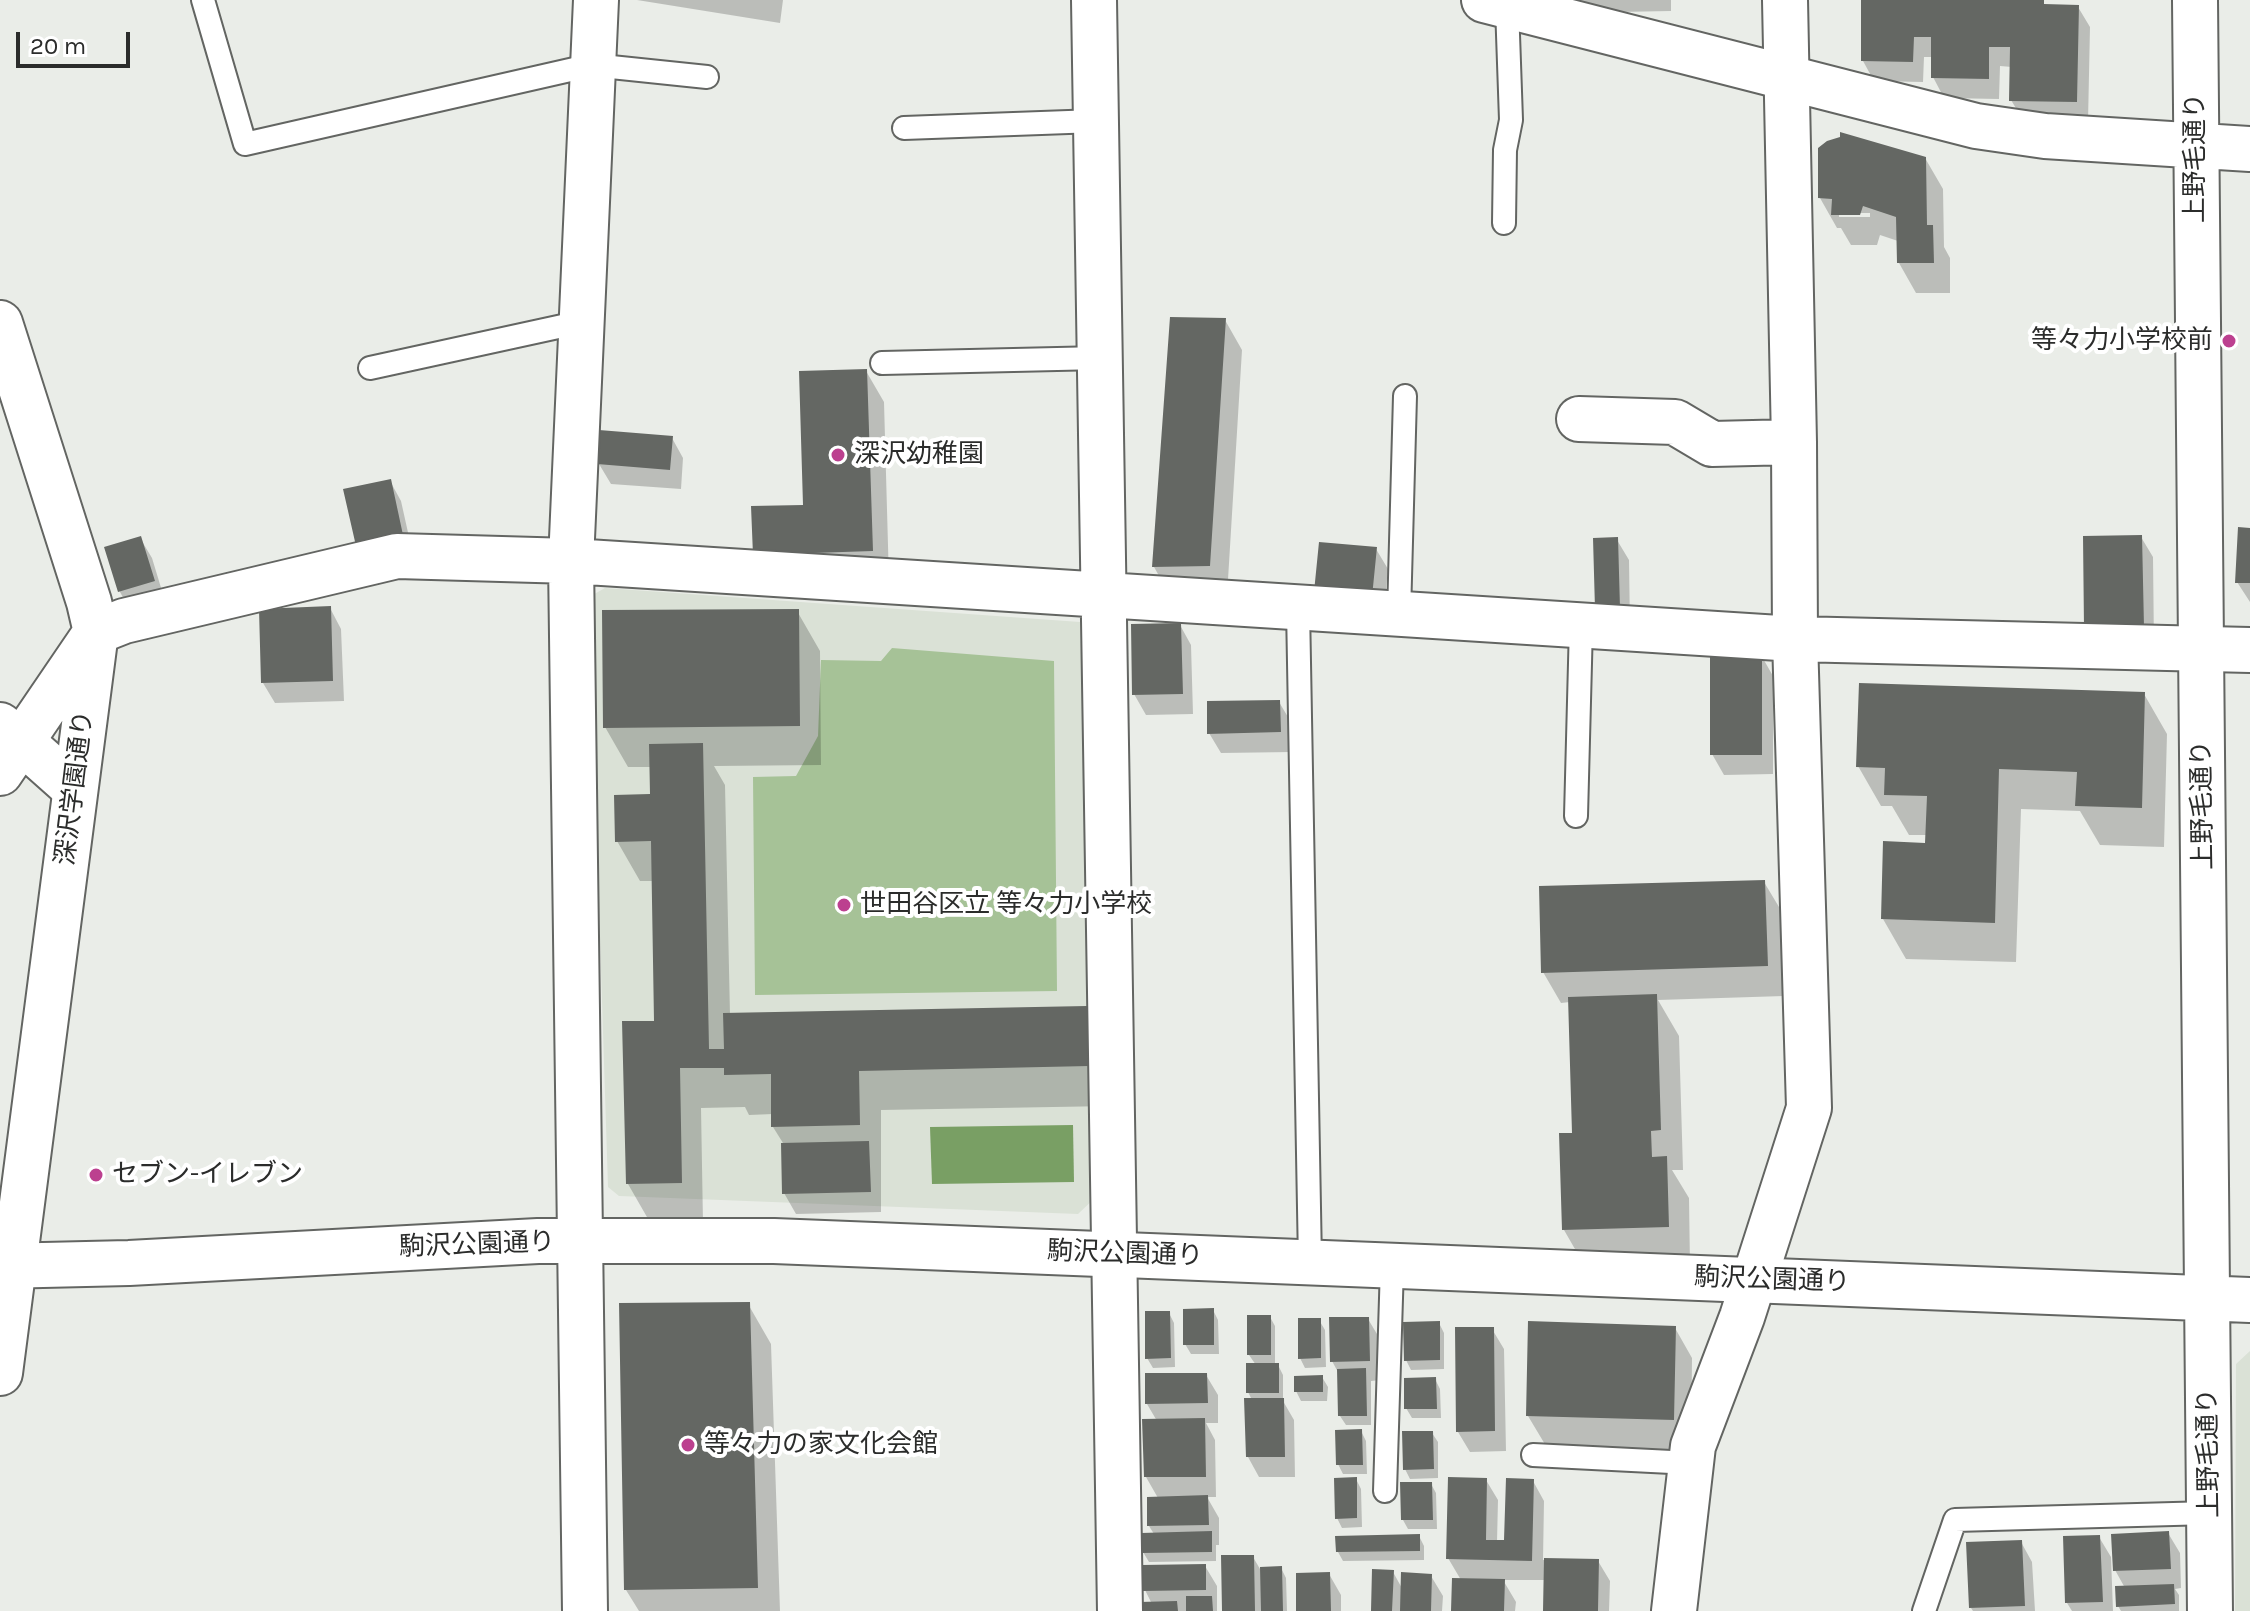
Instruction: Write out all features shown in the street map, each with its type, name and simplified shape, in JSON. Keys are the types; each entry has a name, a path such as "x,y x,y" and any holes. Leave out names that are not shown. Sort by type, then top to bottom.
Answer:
{"street":[{"path":"585,1611 571,561 596,0"},
{"path":"1094,0 1120,1611"},
{"path":"1674,1611 1693,1446 1754,1280 1809,1108 1795,639 1785,0"},
{"name":"上野毛通り","path":"2195,0 2202,649 2229,1299 2210,1513 2210,1611"},
{"path":"1495,3 1976,126 2045,136 2250,149"},
{"name":"深沢学園通り","path":"0,323 96,632 7,1266 0,1373"},
{"path":"1579,419 1675,422 1712,444 1794,442"},
{"path":"75,789 7,746 96,632 124,621 397,556 571,561 1795,639 2250,650"},
{"name":"駒沢公園通り","path":"7,1266 129,1263 538,1241 774,1241 2229,1299"}],"lane":[{"path":"203,0 245,144 592,65 707,77"},
{"path":"1495,3 1511,120 1505,150 1504,223"},
{"path":"904,128 1096,121"},
{"path":"370,368 581,322"},
{"path":"882,363 1101,358"},
{"path":"1399,614 1405,396"},
{"path":"1298,608 1310,1262"},
{"path":"1576,816 1581,625"},
{"path":"1385,1491 1392,1266"},
{"path":"1533,1455 1691,1463"},
{"path":"1924,1611 1955,1520 2210,1513"}],"shaded area":[{"name":"世田谷区立 等々力小学校","path":"605,588 1080,622 1097,1196 1078,1214 619,1196 608,1187 589,597"},
{"path":"892,648 1054,661 1057,991 755,995 753,777 796,776 818,736 821,660 881,661"},
{"path":"1073,1125 1074,1182 932,1184 930,1127"},
{"path":"2250,1351 2250,1611 2235,1611 2236,1364"}],"building":[{"path":"1861,0 2044,0 2044,4 2079,5 2077,102 2009,101 2010,47 1989,47 1989,79 1931,78 1931,37 1914,37 1913,62 1861,61"},
{"path":"1840,132 1926,157 1927,225 1933,225 1934,263 1897,263 1896,217 1863,206 1860,215 1831,215 1832,199 1818,198 1818,148 1840,137"},
{"path":"1170,317 1226,318 1210,566 1152,567"},
{"path":"867,369 873,551 753,555 751,506 803,505 799,371"},
{"path":"599,430 673,436 670,470 597,464"},
{"path":"391,479 403,535 356,546 343,489"},
{"path":"2238,527 2250,528 2250,583 2235,583"},
{"path":"2142,535 2144,627 2084,628 2083,536"},
{"path":"141,536 155,581 118,592 104,547"},
{"path":"1618,537 1620,608 1595,609 1593,538"},
{"path":"1319,542 1377,547 1372,597 1314,592"},
{"path":"331,606 333,681 261,683 259,609"},
{"path":"799,609 800,726 603,728 602,610"},
{"path":"1181,623 1183,694 1132,695 1131,624"},
{"path":"1710,653 1762,653 1762,755 1710,755"},
{"path":"1859,683 2145,692 2142,808 2075,806 2077,772 1999,769 1995,923 1881,919 1883,841 1925,843 1927,796 1884,795 1885,768 1856,767"},
{"path":"1280,700 1281,732 1207,734 1207,701"},
{"path":"703,743 709,1049 724,1049 723,1013 1087,1006 1089,1066 859,1071 860,1125 771,1127 771,1074 724,1075 724,1068 680,1068 682,1183 626,1184 622,1021 654,1021 651,841 615,842 614,795 650,794 649,744"},
{"path":"1765,880 1768,966 1541,973 1539,886"},
{"path":"1657,994 1661,1130 1651,1131 1652,1157 1667,1156 1669,1227 1562,1230 1559,1133 1572,1133 1568,997"},
{"path":"869,1141 871,1192 782,1194 781,1143"},
{"name":"等々力の家文化会館","path":"750,1302 758,1588 624,1590 619,1303"},
{"path":"1214,1308 1214,1345 1183,1345 1183,1309"},
{"path":"1145,1311 1170,1311 1171,1358 1145,1359"},
{"path":"1247,1315 1271,1315 1271,1355 1247,1355"},
{"path":"1329,1317 1369,1317 1370,1361 1330,1362"},
{"path":"1298,1318 1321,1318 1321,1358 1298,1359"},
{"path":"1440,1321 1440,1360 1404,1361 1403,1322"},
{"path":"1528,1321 1676,1326 1674,1420 1526,1416"},
{"path":"1455,1327 1494,1327 1495,1431 1456,1432"},
{"path":"1246,1363 1279,1363 1279,1393 1246,1393"},
{"path":"1366,1368 1367,1416 1338,1416 1337,1369"},
{"path":"1145,1373 1207,1373 1208,1403 1145,1404"},
{"path":"1323,1375 1323,1392 1294,1392 1294,1376"},
{"path":"1436,1377 1437,1409 1404,1409 1404,1378"},
{"path":"1244,1398 1284,1398 1285,1457 1246,1457"},
{"path":"1205,1418 1206,1477 1144,1477 1142,1419"},
{"path":"1362,1429 1363,1465 1336,1465 1335,1430"},
{"path":"1402,1431 1433,1431 1434,1469 1403,1470"},
{"path":"1357,1477 1357,1518 1335,1519 1334,1478"},
{"path":"1448,1477 1487,1478 1486,1540 1504,1540 1506,1478 1534,1479 1532,1561 1446,1559"},
{"path":"1400,1482 1432,1482 1433,1520 1401,1520"},
{"path":"1208,1495 1209,1525 1147,1526 1147,1497"},
{"path":"1212,1531 1212,1552 1141,1553 1141,1533"},
{"path":"2169,1531 2171,1569 2113,1571 2111,1534"},
{"path":"1420,1534 1420,1551 1336,1552 1335,1536"},
{"path":"2100,1535 2103,1602 2065,1603 2063,1536"},
{"path":"2022,1540 2025,1606 1969,1608 1966,1542"},
{"path":"1221,1555 1254,1555 1255,1611 1222,1611"},
{"path":"1544,1558 1599,1559 1598,1611 1543,1611"},
{"path":"1206,1564 1206,1590 1143,1591 1142,1565"},
{"path":"1282,1566 1283,1611 1261,1611 1260,1567"},
{"path":"1372,1569 1394,1570 1392,1611 1371,1611"},
{"path":"1330,1572 1331,1611 1296,1611 1296,1573"},
{"path":"1401,1572 1432,1574 1431,1611 1400,1611"},
{"path":"1452,1578 1505,1579 1504,1611 1451,1611"},
{"path":"2174,1584 2175,1604 2116,1607 2115,1586"},
{"path":"1186,1596 1212,1596 1213,1611 1186,1611"},
{"path":"1177,1601 1178,1611 1139,1611 1139,1602"}],"place":[{"name":"等々力小学校前","path":"2229,341"},
{"name":"深沢幼稚園","path":"838,455"},
{"name":"世田谷区立 等々力小学校","path":"844,905"},
{"name":"セブン-イレブン","path":"96,1175"},
{"name":"等々力の家文化会館","path":"688,1445"}]}
